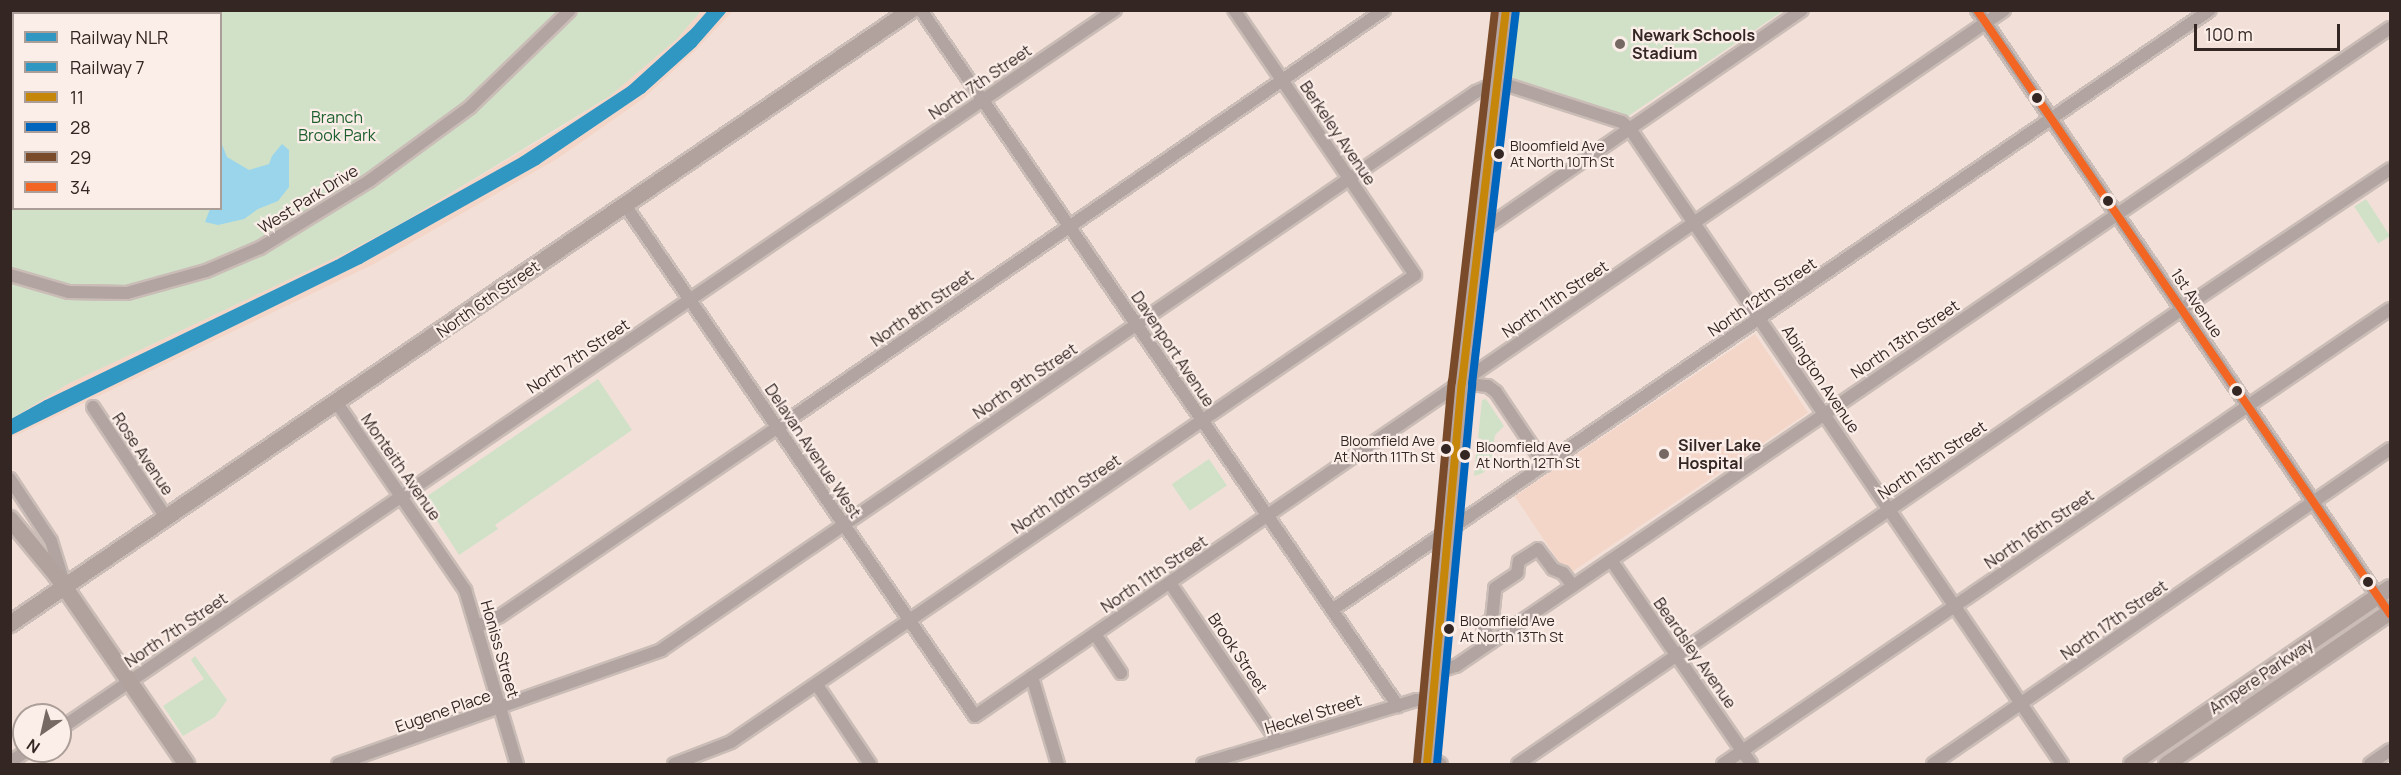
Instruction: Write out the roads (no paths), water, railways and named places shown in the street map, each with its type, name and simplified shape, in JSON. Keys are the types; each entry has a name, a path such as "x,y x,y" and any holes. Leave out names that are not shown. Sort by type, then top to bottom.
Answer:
{"main road":[{"path":"1432,762 1433,700 1447,532 1462,383 1506,10"}],"street":[{"name":"West Park Drive","path":"10,274 69,292 127,293 206,271 260,248 369,181 470,107 570,10"},
{"name":"North 6th Street","path":"10,624 911,10"},
{"name":"Davenport Avenue","path":"921,10 1398,706"},
{"name":"North 7th Street","path":"72,721 1115,10"},
{"name":"Berkeley Avenue","path":"1234,10 1415,275"},
{"name":"North 8th Street","path":"476,627 500,616 777,428 1384,10"},
{"path":"1480,232 1802,10"},
{"name":"1st Avenue","path":"1977,10 2313,501 2384,592 2390,613"},
{"name":"North 11th Street","path":"975,716 2004,10"},
{"name":"North 12th Street","path":"1332,610 2210,10"},
{"name":"North 13th Street","path":"1436,672 1456,666 2391,28"},
{"name":"Abington Avenue","path":"1498,82 1622,122 1630,129 2062,765"},
{"name":"North 9th Street","path":"560,687 661,650 1483,88 1498,82"},
{"name":"North 15th Street","path":"1518,765 2182,309 2391,170"},
{"name":"Delavan Avenue West","path":"625,205 975,716"},
{"name":"North 10th Street","path":"674,765 735,740 1415,275"},
{"name":"North 16th Street","path":"1723,765 2391,309"},
{"path":"1462,383 1488,386 1496,392 1545,465"},
{"name":"Monteith Avenue","path":"337,403 437,549"},
{"name":"Rose Avenue","path":"93,407 166,519"},
{"name":"North 17th Street","path":"1933,765 2391,448"},
{"path":"10,479 55,549 65,588"},
{"path":"10,519 65,588 186,765"},
{"name":"Honiss Street","path":"437,549 465,590 517,765"},
{"path":"1491,642 1483,626 1492,619 1496,588 1517,573 1519,561 1538,549 1553,569 1563,573 1573,586"},
{"name":"Beardsley Avenue","path":"1611,560 1751,765"},
{"name":"Brook Street","path":"1170,583 1278,742"},
{"name":"Ampere Parkway","path":"2132,765 2384,592"},
{"name":"Ampere Parkway","path":"2167,765 2390,613"},
{"path":"1095,634 1121,673"},
{"path":"1032,677 1058,765"},
{"path":"817,685 870,765"},
{"name":"Eugene Place","path":"338,765 560,687"},
{"name":"Heckel Street","path":"1203,765 1416,700 1433,700"},
{"path":"2370,765 2391,750"}],"water":[{"path":"222,144 227,157 249,170 269,164 272,156 282,144 289,150 289,187 278,201 258,209 244,219 218,225 205,222 210,210 222,210"}],"rail line":[{"name":"7","path":"10,424 46,404 337,264 523,160 631,89 695,31 713,10"},
{"name":"NLR","path":"10,430 359,259 536,160 641,89 692,43 721,10"}],"place":[{"name":"Newark Schools Stadium","path":"1620,44"},
{"name":"Bloomfield Ave At North 10Th St","path":"1499,154"},
{"name":"Bloomfield Ave At North 11Th St","path":"1446,449"},
{"name":"Silver Lake Hospital","path":"1664,454"},
{"name":"Bloomfield Ave At North 12Th St","path":"1465,455"},
{"name":"Bloomfield Ave At North 13Th St","path":"1449,629"}],"park label":[{"name":"Branch Brook Park","path":"337,126"}]}
